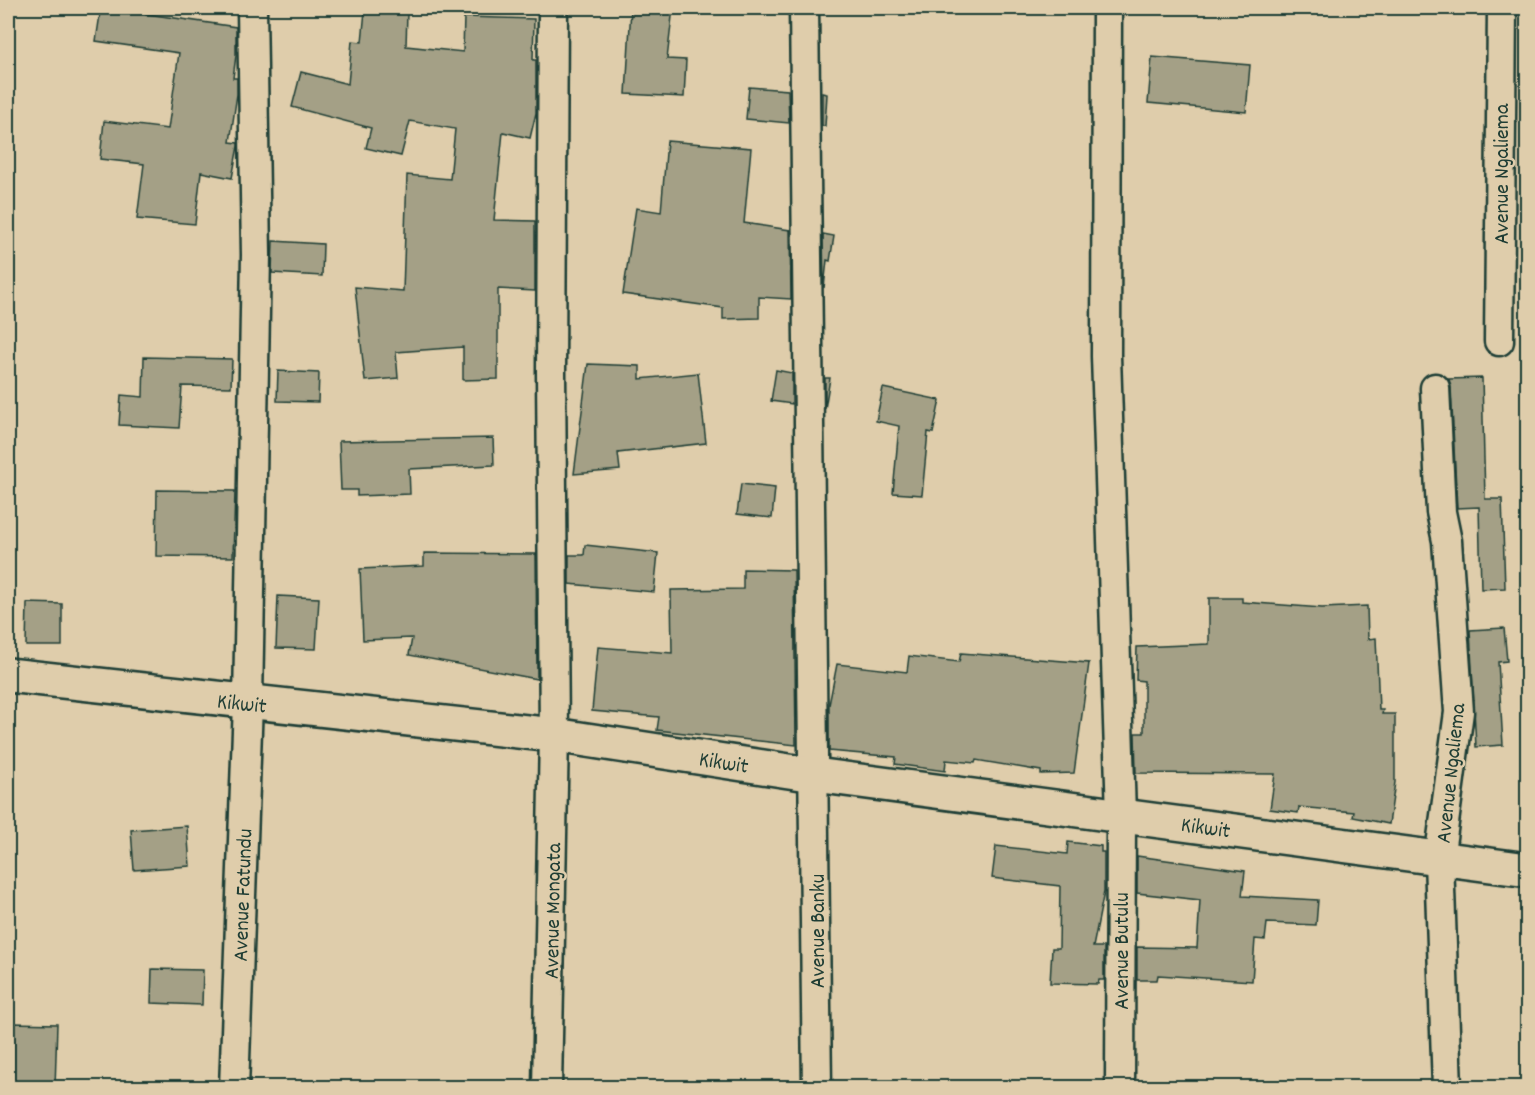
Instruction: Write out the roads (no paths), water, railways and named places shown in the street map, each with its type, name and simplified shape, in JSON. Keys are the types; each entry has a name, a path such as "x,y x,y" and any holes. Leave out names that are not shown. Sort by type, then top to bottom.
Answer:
{"main road":[{"name":"Kikwit","path":"8,675 554,735 815,775 1121,814 1439,860 1527,870"}],"street":[{"name":"Avenue Fatundu","path":"234,1088 248,703 256,255 252,8"},
{"name":"Avenue Mongata","path":"547,1088 554,735 551,372 554,8"},
{"name":"Avenue Banku","path":"804,8 817,1088"},
{"name":"Avenue Butulu","path":"1107,8 1106,356 1121,814 1120,1088"},
{"name":"Avenue Ngaliema","path":"1499,341 1502,8"},
{"name":"Avenue Ngaliema","path":"1435,388 1441,512 1447,541 1459,712 1439,860 1447,1088"}]}
